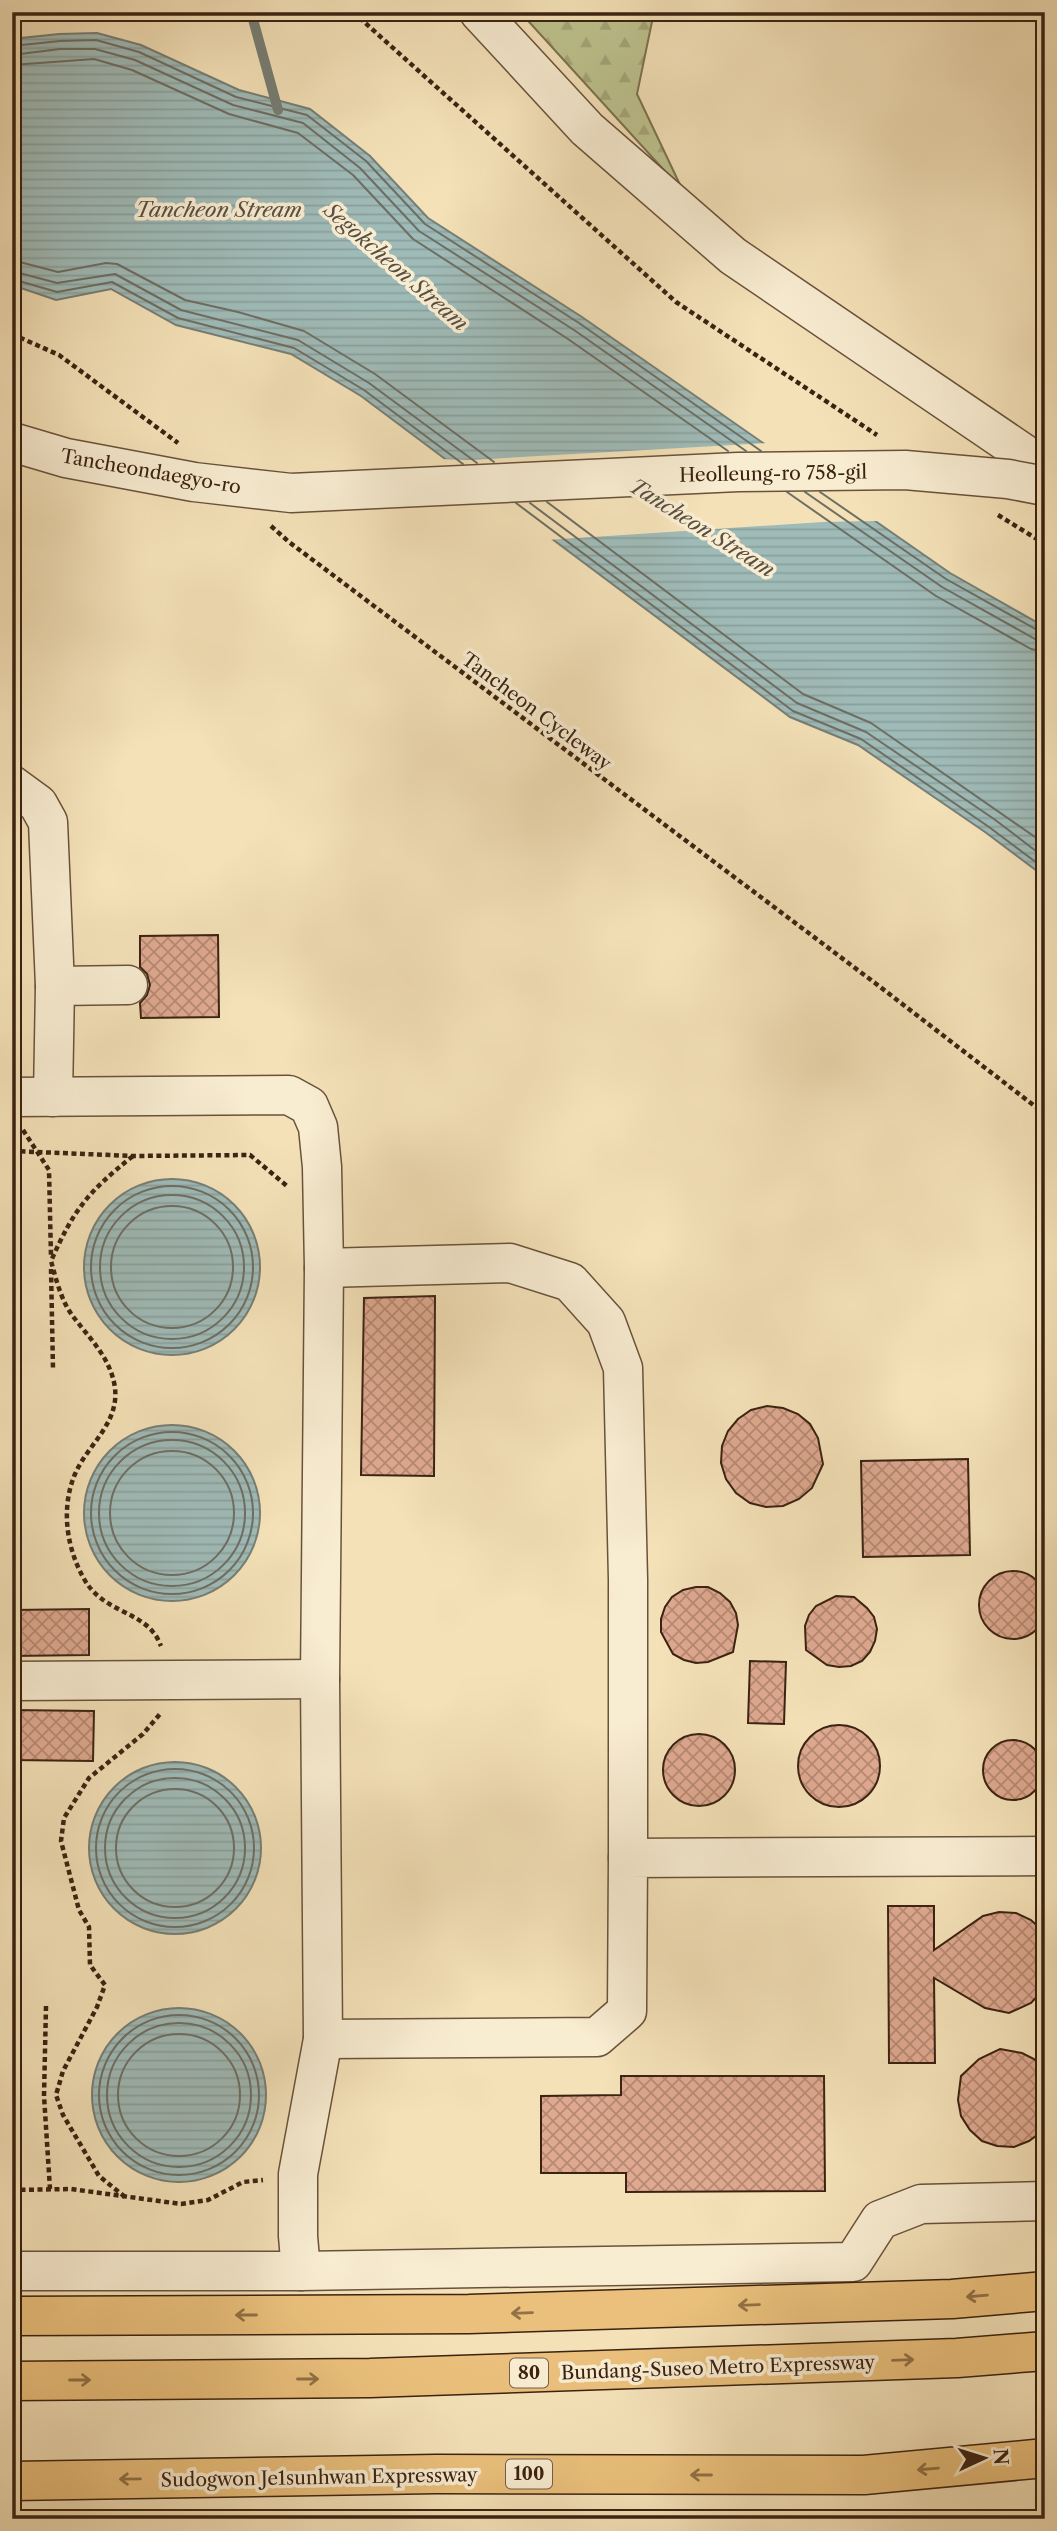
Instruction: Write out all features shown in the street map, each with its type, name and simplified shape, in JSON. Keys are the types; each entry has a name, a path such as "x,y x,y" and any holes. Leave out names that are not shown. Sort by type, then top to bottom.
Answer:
{"highway":[{"path":"12,2316 469,2314 952,2298 1045,2291"},
{"name":"Bundang-Suseo Metro Expressway","path":"12,2381 384,2378 957,2358 1045,2351"},
{"name":"Sudogwon Je1sunhwan Expressway","path":"12,2481 436,2474 864,2475 1045,2458"}],"street":[{"path":"478,12 587,129 733,256 1045,468"},
{"name":"Tancheondaegyo-ro","path":"12,442 66,458 194,482 291,493"},
{"name":"Heolleung-ro 758-gil","path":"291,493 738,472 905,470 1009,479 1045,486"},
{"path":"12,785 38,804 48,822 55,986 53,1097"},
{"path":"55,986 128,985"},
{"path":"15,1111 53,1097 289,1095 309,1106 318,1128 322,1167 324,1268 320,1679 323,2039 298,2174 301,2271"},
{"path":"323,2039 597,2037 627,2011 628,1858 628,1579 623,1368 606,1322 570,1282 510,1263 324,1268"},
{"path":"12,1681 320,1679"},
{"path":"628,1858 1045,1856"},
{"path":"12,2272 301,2271 853,2262 880,2220 922,2204 1045,2201"}],"path":[{"path":"354,12 676,302 883,438"},
{"path":"12,334 59,355 181,445"},
{"path":"997,514 1045,544"},
{"name":"Tancheon Cycleway","path":"269,524 289,542 1045,1114"},
{"path":"15,1111 49,1170 53,1369"},
{"path":"12,1151 132,1156 250,1155 290,1189"},
{"path":"46,2006 44,2096 50,2189"},
{"path":"44,2096 56,2095"},
{"path":"12,2190 71,2189 181,2204 208,2200 243,2182 298,2174"}],"green space":[{"path":"520,12 654,12 637,94 683,191"}],"water":[{"name":"Tancheon Stream","path":"97,33 141,45 239,90 310,109 370,156 428,218 582,317 950,573 1045,627 1045,877 985,832 858,745 790,717 361,396 291,354 176,325 111,289 56,300 12,285 12,39"},
{"path":"172,1179 206,1186 234,1205 253,1233 260,1267 253,1301 234,1329 206,1348 172,1355 138,1348 110,1329 91,1301 84,1267 91,1233 110,1205 138,1186"},
{"path":"172,1425 206,1431 235,1450 254,1479 260,1513 254,1547 235,1576 206,1595 172,1601 138,1595 109,1576 90,1547 84,1513 90,1479 109,1450 138,1431"},
{"path":"12,1478 19,1497 21,1517 19,1537 12,1556"},
{"path":"175,1762 208,1769 236,1787 254,1815 261,1848 254,1881 236,1909 208,1927 175,1934 142,1927 114,1909 96,1881 89,1848 96,1815 114,1787 142,1769"},
{"path":"179,2008 212,2014 241,2033 260,2062 266,2095 260,2128 241,2157 212,2176 179,2182 146,2176 117,2157 98,2128 92,2095 98,2062 117,2033 146,2014"}],"pier":[{"path":"768,443 881,521 823,522 547,540 440,459 469,460"}],"building":[{"path":"218,935 219,1017 141,1018 140,1003 147,995 150,985 147,974 140,967 140,936"},
{"path":"435,1296 434,1476 361,1475 364,1298"},
{"path":"767,1406 798,1414 810,1424 818,1438 823,1464 812,1488 799,1499 783,1506 766,1507 750,1503 736,1493 726,1479 721,1463 722,1446 728,1431 738,1419 751,1410"},
{"path":"968,1459 970,1555 863,1557 861,1461"},
{"path":"1013,1571 1026,1574 1037,1581 1044,1592 1047,1605 1044,1618 1037,1629 1026,1636 1013,1639 1000,1636 989,1629 982,1618 979,1605 982,1592 989,1581 1000,1574"},
{"path":"708,1587 730,1602 738,1625 733,1652 708,1662 696,1663 673,1654 661,1632 661,1619 672,1597 683,1590"},
{"path":"836,1596 854,1597 874,1617 877,1629 870,1652 862,1661 851,1666 827,1665 806,1650 805,1626 809,1615 816,1606"},
{"path":"89,1609 89,1655 12,1656 12,1610"},
{"path":"750,1661 786,1662 784,1724 748,1723"},
{"path":"12,1710 94,1711 93,1761 12,1760"},
{"path":"839,1725 855,1728 868,1737 877,1750 880,1766 877,1782 868,1795 855,1804 839,1807 823,1804 810,1795 801,1782 798,1766 801,1750 810,1737 823,1728"},
{"path":"706,1734 725,1744 733,1756 733,1784 725,1796 713,1804 692,1806 673,1796 665,1784 663,1763 673,1744 685,1736"},
{"path":"1007,1740 1019,1740 1038,1753 1043,1770 1041,1782 1030,1795 1019,1800 1007,1800 988,1787 983,1776 983,1764 996,1745"},
{"path":"888,1906 934,1906 934,1950 983,1916 999,1912 1016,1913 1031,1920 1045,1933 1045,1988 1031,2003 1009,2013 985,2008 934,1978 935,2063 889,2063"},
{"path":"1000,2049 1022,2053 1034,2059 1045,2070 1045,2129 1029,2141 1014,2147 997,2146 982,2141 970,2130 961,2116 958,2100 961,2076 979,2059"},
{"path":"621,2076 824,2076 825,2191 626,2192 626,2173 541,2173 541,2096 621,2095"}],"waterway":[{"name":"Segokcheon Stream","path":"251,12 278,110"}]}
